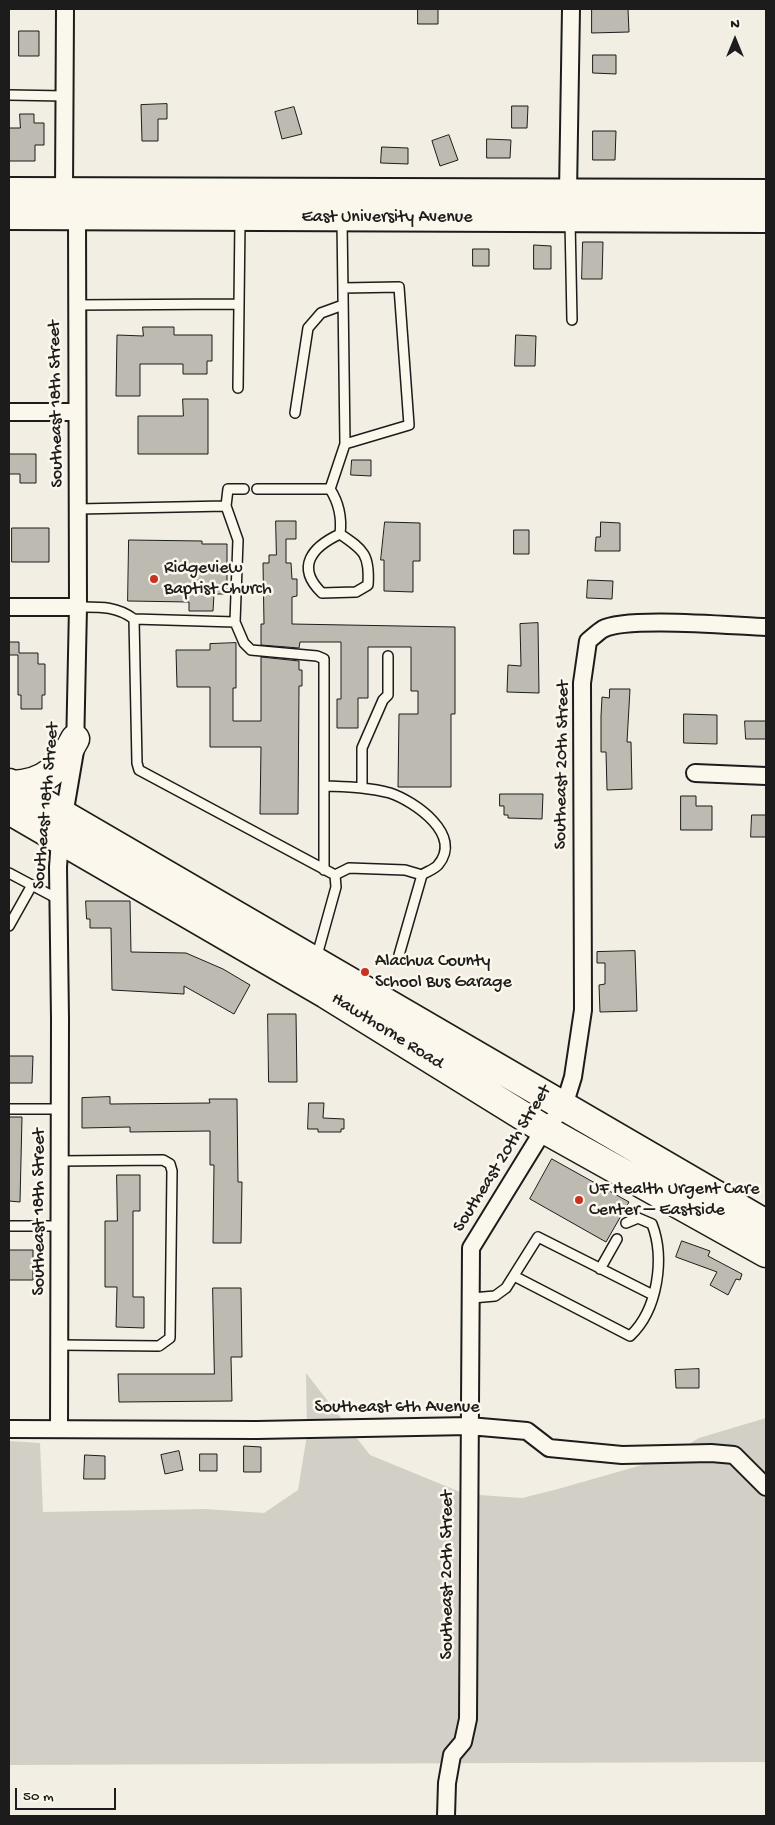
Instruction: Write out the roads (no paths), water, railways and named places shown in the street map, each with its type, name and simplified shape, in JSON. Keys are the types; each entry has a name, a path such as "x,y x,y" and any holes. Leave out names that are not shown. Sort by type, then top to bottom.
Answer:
{"highway":[{"path":"10,793 43,778 60,764 75,739"},
{"name":"Hawthorne Road","path":"10,793 62,828 544,1129 766,1253"},
{"name":"Hawthorne Road","path":"62,828 316,962 766,1224"}],"main road":[{"name":"East University Avenue","path":"9,191 64,191 570,218 766,219"},
{"path":"64,191 77,216"},
{"name":"East University Avenue","path":"9,216 240,217 341,205 568,192 766,193"},
{"path":"568,192 570,218"}],"street":[{"path":"64,191 65,9"},
{"path":"568,192 571,9"},
{"name":"Southeast 18th Street","path":"59,1429 60,1109 58,899 62,828 74,762 75,739 78,607 77,216"},
{"path":"9,412 77,412"},
{"path":"9,607 78,607"},
{"name":"Southeast 20th Street","path":"446,1816 447,1783 452,1755 463,1742 468,1719 471,1248 544,1129 564,1106 573,1077 583,1010 582,683 589,641 604,628 626,624 684,623 766,628"},
{"path":"695,773 766,776"},
{"name":"Southeast 6th Avenue","path":"9,1429 257,1430 469,1426 527,1431 549,1448 622,1455 711,1453 734,1456 766,1487"}],"lane":[{"path":"9,95 65,96"},
{"path":"330,489 345,444 341,205"},
{"path":"238,388 240,217"},
{"path":"570,218 572,320"},
{"path":"343,288 399,287 409,425 345,444"},
{"path":"76,305 238,304"},
{"path":"295,414 308,328 321,313 343,305"},
{"path":"244,489 228,489 226,506 238,540 235,622 244,643 251,650 317,656 324,659 324,870"},
{"path":"257,489 330,489"},
{"path":"330,489 335,496 341,520 340,534"},
{"path":"78,509 226,506"},
{"path":"340,534 361,548 367,558 368,585 356,592 322,593 311,582 307,569 314,553 323,542 340,534"},
{"path":"78,607 110,607 123,611 134,619 235,622"},
{"path":"134,619 137,763 139,770 335,875"},
{"path":"362,788 362,748 383,700 388,695 388,656"},
{"path":"324,786 362,788 392,794 413,804 425,813 438,826 445,839 445,852 438,866 422,875 399,955"},
{"path":"335,875 349,868 404,870 422,875"},
{"path":"9,873 58,899"},
{"path":"316,962 336,887 335,875"},
{"path":"9,926 32,885"},
{"path":"9,1109 60,1109"},
{"path":"60,1161 166,1161 171,1167 172,1180 170,1338 159,1346 60,1346"},
{"path":"514,1276 630,1336 639,1328 653,1295 660,1268 658,1240 652,1224 638,1218 626,1223"},
{"path":"9,1226 60,1226"},
{"path":"472,1298 495,1296 506,1288 538,1237 653,1295"},
{"path":"600,1269 617,1239"}],"place":[{"name":"Ridgeview Baptist Church","path":"154,579"},
{"name":"Alachua County School Bus Garage","path":"365,972"},
{"name":"UF Health Urgent Care Center – Eastside","path":"579,1200"}]}
